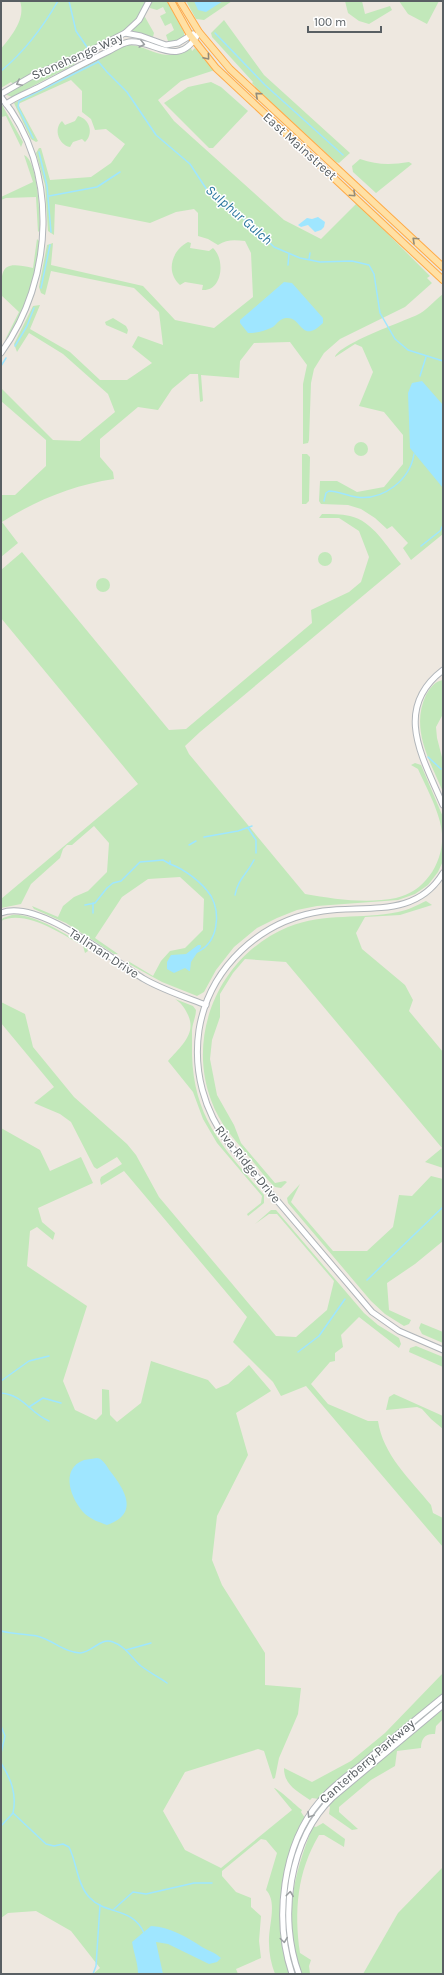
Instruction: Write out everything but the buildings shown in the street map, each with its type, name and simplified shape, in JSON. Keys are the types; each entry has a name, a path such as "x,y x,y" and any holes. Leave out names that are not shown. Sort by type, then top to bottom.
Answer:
{"main road":[{"name":"East Mainstreet","path":"171,1 192,38 224,76 443,280"},
{"name":"East Mainstreet","path":"180,1 199,32 237,77 341,171 443,267"}],"street":[{"path":"126,33 141,17 149,1"},
{"name":"Stonehenge Way","path":"6,104 84,62 131,42 172,52 182,49 199,32"},
{"name":"Stonehenge Way","path":"1,94 34,75 102,46 126,33 141,36 166,45 192,38"},
{"path":"1,97 21,130 33,161 41,194 43,230 40,262 32,295 18,325 1,352"},
{"path":"443,670 430,682 422,693 417,705 415,725 420,749 443,805"},
{"name":"Riva Ridge Drive","path":"443,873 428,892 414,901 402,905 315,912 294,918 275,926 249,943 232,960 218,979 206,1005 198,1038 198,1072 207,1106 223,1135 372,1312 399,1331 443,1350"},
{"name":"Tallman Drive","path":"1,913 12,910 20,910 52,922 81,937 145,979 175,994 206,1005"},
{"name":"Canterberry Parkway","path":"292,1974 283,1938 283,1896 290,1864 304,1824 315,1807 328,1792 443,1697"},
{"name":"Canterberry Parkway","path":"299,1974 290,1941 289,1898 295,1868 312,1825 323,1807 337,1793 443,1705"}],"green space":[{"path":"20,1 147,1 136,20 123,31 103,42 37,71 13,84 11,82 1,88 1,49 20,20"},
{"path":"151,1 167,1 184,32 184,37 176,42 168,41 166,35 174,30 171,23 165,26 160,16 166,13 163,7 157,10 150,8"},
{"path":"186,1 232,1 204,20 196,19"},
{"path":"345,1 362,1 365,14 390,6 392,10 369,24 359,21 348,13"},
{"path":"399,1 439,1 427,24 408,14"},
{"path":"145,17 154,33 153,37 132,31 142,18"},
{"path":"224,20 264,75 350,153 339,163 336,162 261,93 252,83 253,82 212,37 211,33"},
{"path":"127,45 137,46 167,55 191,48 192,51 195,48 215,70 181,81 158,100 174,121 284,220 321,239 357,203 430,276 427,278 432,283 405,307 340,339 324,353 314,369 311,383 308,443 303,444 303,384 307,365 290,342 254,343 240,361 239,378 201,375 203,401 200,402 198,374 190,374 172,389 158,410 138,407 100,439 100,457 113,472 114,479 84,485 56,494 28,507 2,522 18,543 1,557 1,495 15,495 46,466 46,440 1,401 1,388 53,440 80,441 115,412 108,394 63,354 29,333 17,352 14,344 33,306 40,305 30,329 70,352 100,380 127,380 152,363 132,347 138,336 163,345 159,312 134,288 51,271 45,295 41,293 39,287 47,245 53,243 51,265 143,286 175,320 214,328 253,297 251,253 245,241 234,240 218,245 208,239 198,236 198,213 194,209 176,212 150,223 55,204 54,235 48,231 45,185 36,153 39,148 41,148 50,180 91,177 111,163 125,144 106,129 95,130 91,119 82,112 82,91 71,80 18,104 38,141 36,142 31,139 14,103"},
{"path":"74,62 75,64 12,97 7,95 7,91 38,76"},
{"path":"211,82 221,87 248,111 213,148 209,148 164,103 188,87"},
{"path":"1,103 23,142 21,147 6,116 1,117"},
{"path":"78,116 88,123 90,131 88,139 85,142 82,139 73,142 70,147 66,146 58,136 59,124 62,121 65,125 75,121"},
{"path":"24,155 29,159 35,178 40,230 38,232 36,197 6,198 1,200 1,197 33,182"},
{"path":"360,159 378,163 396,164 409,162 412,164 376,193 353,172 352,166"},
{"path":"37,239 39,241 38,252 29,294 18,320 5,340 19,312 1,295 3,272 6,268 15,265 33,268"},
{"path":"188,242 191,243 190,248 209,251 213,248 217,253 221,267 220,274 218,281 209,289 202,290 203,285 185,282 180,285 175,280 172,268 174,256 182,246"},
{"path":"443,294 443,534 411,560 403,548 408,543 392,526 387,529 375,518 361,509 348,505 321,504 319,501 320,481 337,481 357,492 384,487 403,464 403,435 384,412 359,406 373,372 362,347 355,344 335,357 347,346 420,313"},
{"path":"113,318 126,326 128,330 127,334 106,325 105,322"},
{"path":"358,442 364,442 368,446 368,452 364,456 358,456 354,452 354,446"},
{"path":"302,454 307,454 310,457 309,501 306,504 302,504"},
{"path":"322,514 340,514 350,516 366,523 379,536 401,564 185,746 189,754 305,894 327,898 362,901 385,900 406,895 424,882 436,865 442,845 441,826 433,801 418,769 411,765 415,763 421,765 443,817 443,861 438,872 428,885 415,894 398,900 317,906 297,910 277,918 257,928 234,947 216,970 204,992 197,996 162,982 129,964 128,961 153,976 161,961 170,951 185,948 203,930 204,899 180,877 148,879 122,897 95,938 118,954 114,954 66,923 34,909 32,906 58,917 63,906 74,897 88,891 107,872 109,843 94,826 72,845 67,845 63,849 60,858 31,884 21,904 1,908 1,899 138,784 1,618 1,570 22,552 169,730 186,729 312,623 311,610 349,592 361,582 369,557 359,531 339,518 319,518"},
{"path":"322,552 328,552 332,556 332,562 328,566 322,566 318,562 318,556"},
{"path":"100,578 106,578 110,582 110,588 106,592 100,592 96,588 96,582"},
{"path":"443,680 443,714 436,727 437,738 443,761 443,792 424,745 420,720 426,695 435,683"},
{"path":"426,901 432,905 400,915 365,917 356,933 362,949 405,985 413,1000 409,1011 443,1052 443,1168 425,1162 442,1148 286,962 245,959 233,973 220,994 220,1017 212,1040 210,1059 217,1095 234,1125 241,1143 275,1183 287,1182 281,1188 275,1187 228,1132 211,1100 204,1074 203,1048 207,1023 215,998 228,976 244,956 264,940 288,927 316,919 370,916 398,912 409,909"},
{"path":"12,915 21,915 40,921 86,947 88,951 85,953 83,946 43,924 32,920 11,918 1,921 3,918"},
{"path":"175,999 193,1006 196,1010 192,1028 192,1055 194,1078 205,1116 225,1148 264,1195 264,1203 248,1216 247,1214 261,1203 262,1196 217,1143 203,1119 193,1092 168,1061 183,1044 189,1033 190,1027 190,1020 186,1011"},
{"path":"1,1002 25,1014 33,1047 74,1097 127,1144 136,1155 159,1197 276,1336 296,1337 327,1310 334,1281 277,1214 269,1214 255,1224 271,1210 276,1210 364,1313 378,1325 399,1338 401,1344 399,1348 359,1317 341,1335 343,1347 335,1353 335,1361 330,1362 311,1384 328,1404 368,1421 378,1421 385,1445 391,1456 431,1505 433,1513 443,1518 443,1547 306,1386 281,1396 273,1382 233,1342 247,1317 124,1171 101,1185 101,1177 122,1164 117,1157 97,1169 94,1167 71,1122 60,1114 34,1103 54,1087 1,1023"},
{"path":"1,1128 40,1150 50,1171 81,1157 93,1183 38,1208 42,1222 55,1233 53,1240 37,1227 30,1231 27,1266 87,1306 63,1381 75,1410 96,1420 102,1414 102,1389 109,1390 110,1415 117,1422 141,1403 151,1361 208,1380 216,1389 228,1384 249,1365 271,1391 236,1413 248,1455 217,1516 212,1560 222,1585 265,1653 265,1685 301,1688 298,1714 279,1758 275,1778 273,1779 264,1751 258,1749 185,1772 163,1811 185,1850 221,1868 292,1810 274,1788 280,1791 302,1810 301,1812 305,1818 286,1877 280,1912 284,1951 290,1974 275,1974 271,1962 269,1937 272,1908 270,1895 266,1890 277,1853 266,1840 261,1839 222,1871 222,1876 236,1892 251,1898 251,1907 261,1916 259,1941 261,1958 236,1969 238,1974 93,1974 100,1968 71,1931 36,1911 8,1913 1,1918"},
{"path":"431,1176 443,1179 443,1241 415,1264 387,1283 389,1310 411,1320 409,1324 404,1326 385,1314 371,1301 288,1203 287,1198 300,1184 291,1202 333,1251 367,1251 393,1227 399,1195 412,1196"},
{"path":"421,1323 443,1332 443,1343 422,1334 419,1328"},
{"path":"416,1346 443,1357 443,1367 409,1352 410,1348"},
{"path":"394,1394 443,1416 443,1429 422,1409 417,1407 386,1410 389,1397"},
{"path":"443,1673 443,1694 319,1799 312,1798 310,1800 292,1787 286,1779 284,1768 312,1782 351,1761 385,1733"},
{"path":"443,1699 443,1703 322,1805 355,1772"},
{"path":"443,1708 443,1719 436,1726 435,1734 429,1734 424,1737 421,1748 397,1751 395,1766 371,1780 339,1807 339,1812 358,1829 352,1830 329,1814 330,1807 328,1805"},
{"path":"310,1819 296,1859 287,1924 290,1949 297,1974 294,1974 285,1925 286,1894 298,1846 306,1825"},
{"path":"323,1823 345,1839 344,1847 324,1835 319,1835 306,1863 299,1892 297,1922 300,1953 311,1960 309,1966 310,1974 301,1974 295,1954 292,1936 292,1899 300,1863 313,1826 316,1827"},
{"path":"443,1867 443,1974 363,1974 398,1913"}],"water":[{"path":"194,1 223,1 206,12 198,10"},
{"path":"318,217 325,222 324,227 321,230 315,232 308,225 301,227 298,225 307,218 312,219"},
{"path":"284,282 292,283 323,318 323,323 316,329 306,331 295,321 286,318 282,319 267,330 248,333 240,323 240,320"},
{"path":"422,381 443,405 443,488 410,448 408,393 412,383"},
{"path":"198,945 201,945 201,947 191,962 190,971 185,968 174,973 167,969 167,962 171,955 186,954"},
{"path":"97,1458 104,1463 116,1478 126,1501 124,1515 107,1525 85,1514 75,1501 70,1485 72,1470 76,1464 84,1460"},
{"path":"151,1926 165,1928 178,1933 221,1958 217,1962 209,1964 168,1944 156,1942 163,1974 138,1974 137,1962 132,1942"}],"waterway":[{"path":"1,71 18,56 32,39 58,1"},
{"name":"Sulphur Gulch","path":"69,1 76,31 89,50"},
{"path":"215,33 265,85 343,155"},
{"name":"Sulphur Gulch","path":"96,59 127,92 156,135 190,164 209,193 252,225 274,247 300,258 320,262 352,261 369,265 374,274 380,313 395,339 408,350 443,361"},
{"path":"33,138 18,107 19,101 98,62"},
{"path":"39,152 47,186 51,232"},
{"path":"49,196 97,187 120,172"},
{"path":"41,288 50,245"},
{"name":"Sulphur Gulch","path":"309,259 310,253"},
{"path":"288,265 289,254"},
{"path":"15,346 27,326 34,308"},
{"path":"420,376 426,357"},
{"path":"1,366 6,358"},
{"path":"324,501 326,493 329,491 356,497 376,496 385,492 394,487 401,480 407,472 414,454"},
{"path":"421,546 440,531 443,525"},
{"path":"428,757 441,769"},
{"path":"204,837 238,831 252,826"},
{"path":"248,828 256,840 256,853"},
{"path":"189,845 196,841"},
{"path":"85,905 95,903 107,888 113,883 121,881 140,862 163,860 170,864"},
{"path":"235,895 240,881 254,860"},
{"path":"170,861 170,864 198,881 211,896 214,903 217,919 216,927 209,942 204,948 197,952"},
{"path":"93,903 93,913"},
{"path":"367,1280 443,1207"},
{"path":"298,1352 319,1336 345,1299"},
{"path":"1,1381 29,1361 49,1356"},
{"path":"1,1393 16,1397 42,1418 49,1421"},
{"path":"29,1407 43,1398 61,1403"},
{"path":"1,1631 37,1636 68,1650 80,1653 88,1651 100,1643 108,1641 113,1642 125,1649 141,1666 167,1683"},
{"path":"126,1650 151,1643"},
{"path":"1,1726 5,1736 1,1753"},
{"path":"1,1763 8,1775 14,1793 13,1813 46,1844 54,1846 63,1844 69,1847 82,1887 90,1898 104,1907 133,1919 144,1933"},
{"path":"1,1826 13,1813"},
{"path":"114,1909 133,1892 146,1894 194,1883 212,1883"},
{"path":"93,1974 96,1966 100,1905"}]}
